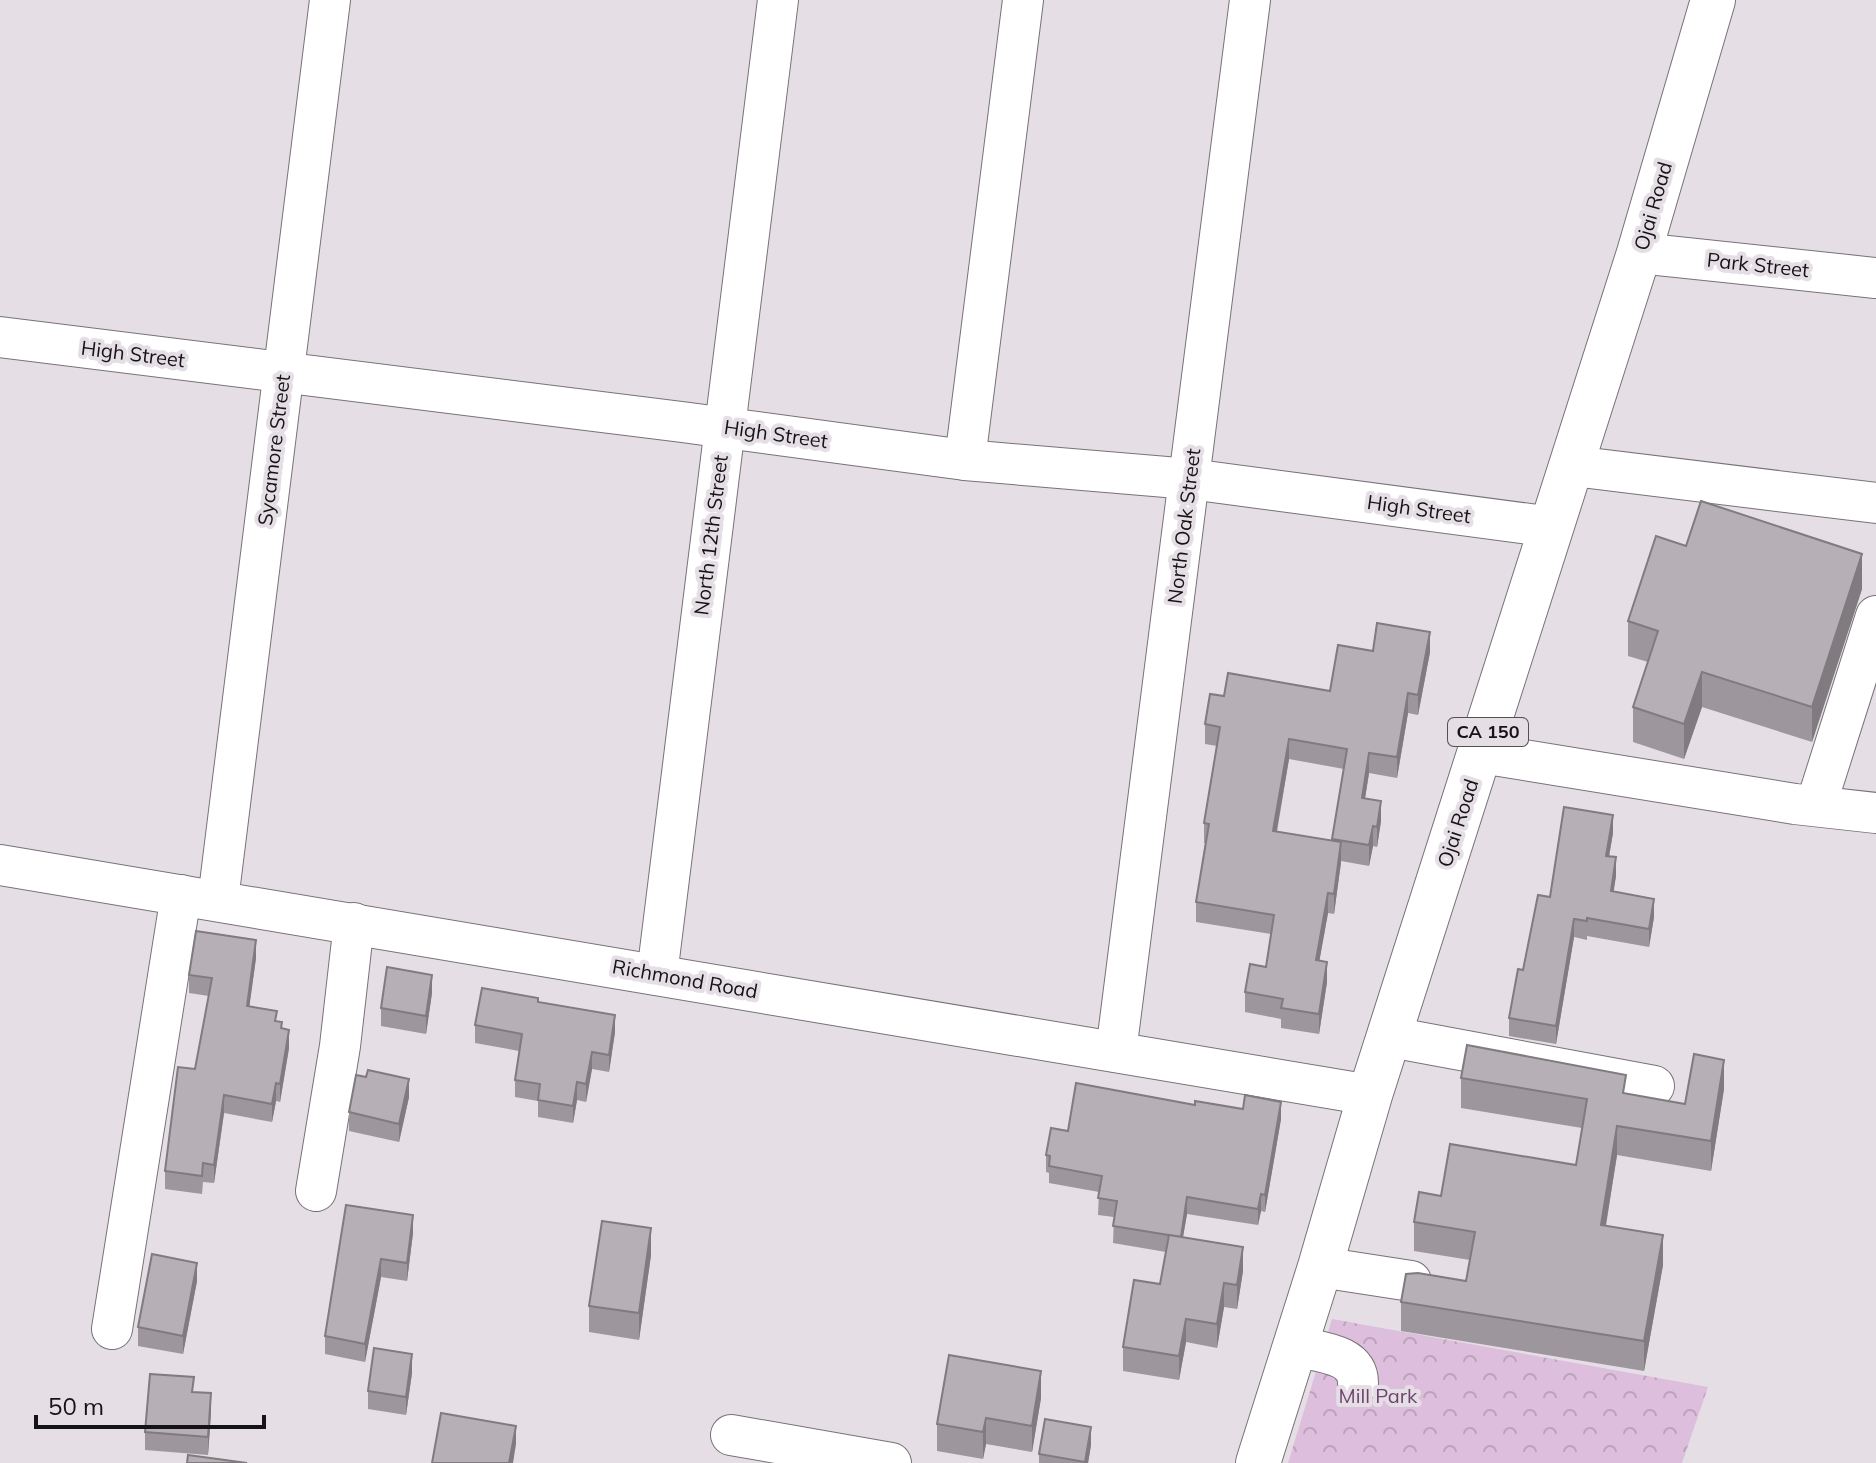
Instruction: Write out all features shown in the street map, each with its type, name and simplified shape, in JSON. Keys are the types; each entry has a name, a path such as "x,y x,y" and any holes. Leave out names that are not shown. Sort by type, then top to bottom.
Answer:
{"main road":[{"name":"Ojai Road","path":"1258,1463 1370,1095 1573,466 1713,0"}],"street":[{"name":"Sycamore Street","path":"112,1329 199,897 283,372 330,0"},
{"name":"North 12th Street","path":"657,975 778,0"},
{"path":"965,460 1023,0"},
{"name":"North Oak Street","path":"1116,1052 1250,0"},
{"name":"Park Street","path":"1639,253 1876,278"},
{"name":"High Street","path":"0,337 965,460 1190,479 1552,527"},
{"path":"1573,466 1876,503"},
{"path":"1816,805 1876,616"},
{"path":"1481,753 1876,813"},
{"name":"Richmond Road","path":"0,865 1370,1095"},
{"path":"316,1191 340,1046 354,923"},
{"path":"1391,1037 1654,1086"},
{"path":"1320,1267 1411,1281"},
{"path":"1295,1346 1344,1359 1354,1366 1358,1383"},
{"path":"731,1435 891,1463"}],"green space":[{"name":"Mill Park","path":"1332,1319 1708,1387 1682,1463 1288,1463"}],"building":[{"path":"1701,501 1862,554 1812,707 1702,672 1684,724 1633,707 1658,631 1628,621 1656,536 1686,546"},
{"path":"1377,623 1430,632 1418,695 1408,693 1397,757 1369,753 1362,798 1381,801 1377,827 1373,826 1369,845 1332,839 1347,749 1289,739 1273,831 1341,842 1334,894 1328,893 1316,960 1327,962 1319,1014 1281,1008 1283,999 1245,992 1250,964 1266,967 1274,915 1196,902 1209,824 1204,823 1220,727 1205,724 1210,694 1224,696 1228,673 1330,691 1338,645 1373,651"},
{"path":"1564,807 1613,815 1606,856 1616,857 1611,891 1654,899 1649,929 1587,918 1587,921 1574,919 1556,1026 1509,1018 1518,969 1523,970 1538,895 1550,897"},
{"path":"196,931 256,940 247,1006 277,1011 275,1021 282,1022 281,1028 289,1030 280,1084 276,1083 272,1104 224,1095 214,1165 203,1163 202,1176 165,1171 178,1067 195,1069 212,978 189,975"},
{"path":"387,967 432,975 426,1016 381,1008"},
{"path":"482,988 538,998 538,1002 615,1015 609,1055 592,1052 586,1084 577,1082 573,1106 538,1100 540,1084 515,1080 522,1034 475,1025"},
{"path":"1467,1045 1626,1075 1623,1093 1685,1104 1694,1054 1724,1060 1711,1141 1617,1126 1601,1225 1663,1235 1644,1341 1401,1302 1406,1274 1466,1281 1475,1232 1414,1222 1419,1192 1441,1196 1450,1144 1576,1165 1587,1099 1461,1078"},
{"path":"368,1070 409,1079 399,1124 349,1112 356,1075 366,1077"},
{"path":"1076,1083 1195,1105 1195,1101 1243,1109 1245,1095 1281,1102 1265,1195 1261,1194 1258,1209 1187,1197 1181,1237 1113,1226 1117,1201 1098,1198 1102,1176 1049,1166 1050,1156 1046,1155 1051,1128 1068,1131"},
{"path":"346,1205 413,1215 407,1263 381,1259 365,1344 325,1336"},
{"path":"602,1221 651,1228 639,1313 589,1306"},
{"path":"1169,1235 1243,1247 1237,1285 1224,1283 1217,1324 1186,1319 1179,1356 1123,1347 1134,1280 1160,1284"},
{"path":"152,1254 197,1263 183,1336 138,1327"},
{"path":"374,1348 412,1354 406,1397 368,1391"},
{"path":"949,1355 1041,1371 1032,1426 986,1418 983,1432 937,1424"},
{"path":"150,1374 194,1377 192,1392 211,1393 208,1437 145,1432"},
{"path":"441,1413 516,1426 509,1463 432,1463"},
{"path":"1045,1419 1091,1427 1085,1462 1039,1454"},
{"path":"188,1455 247,1463 187,1463"}]}
